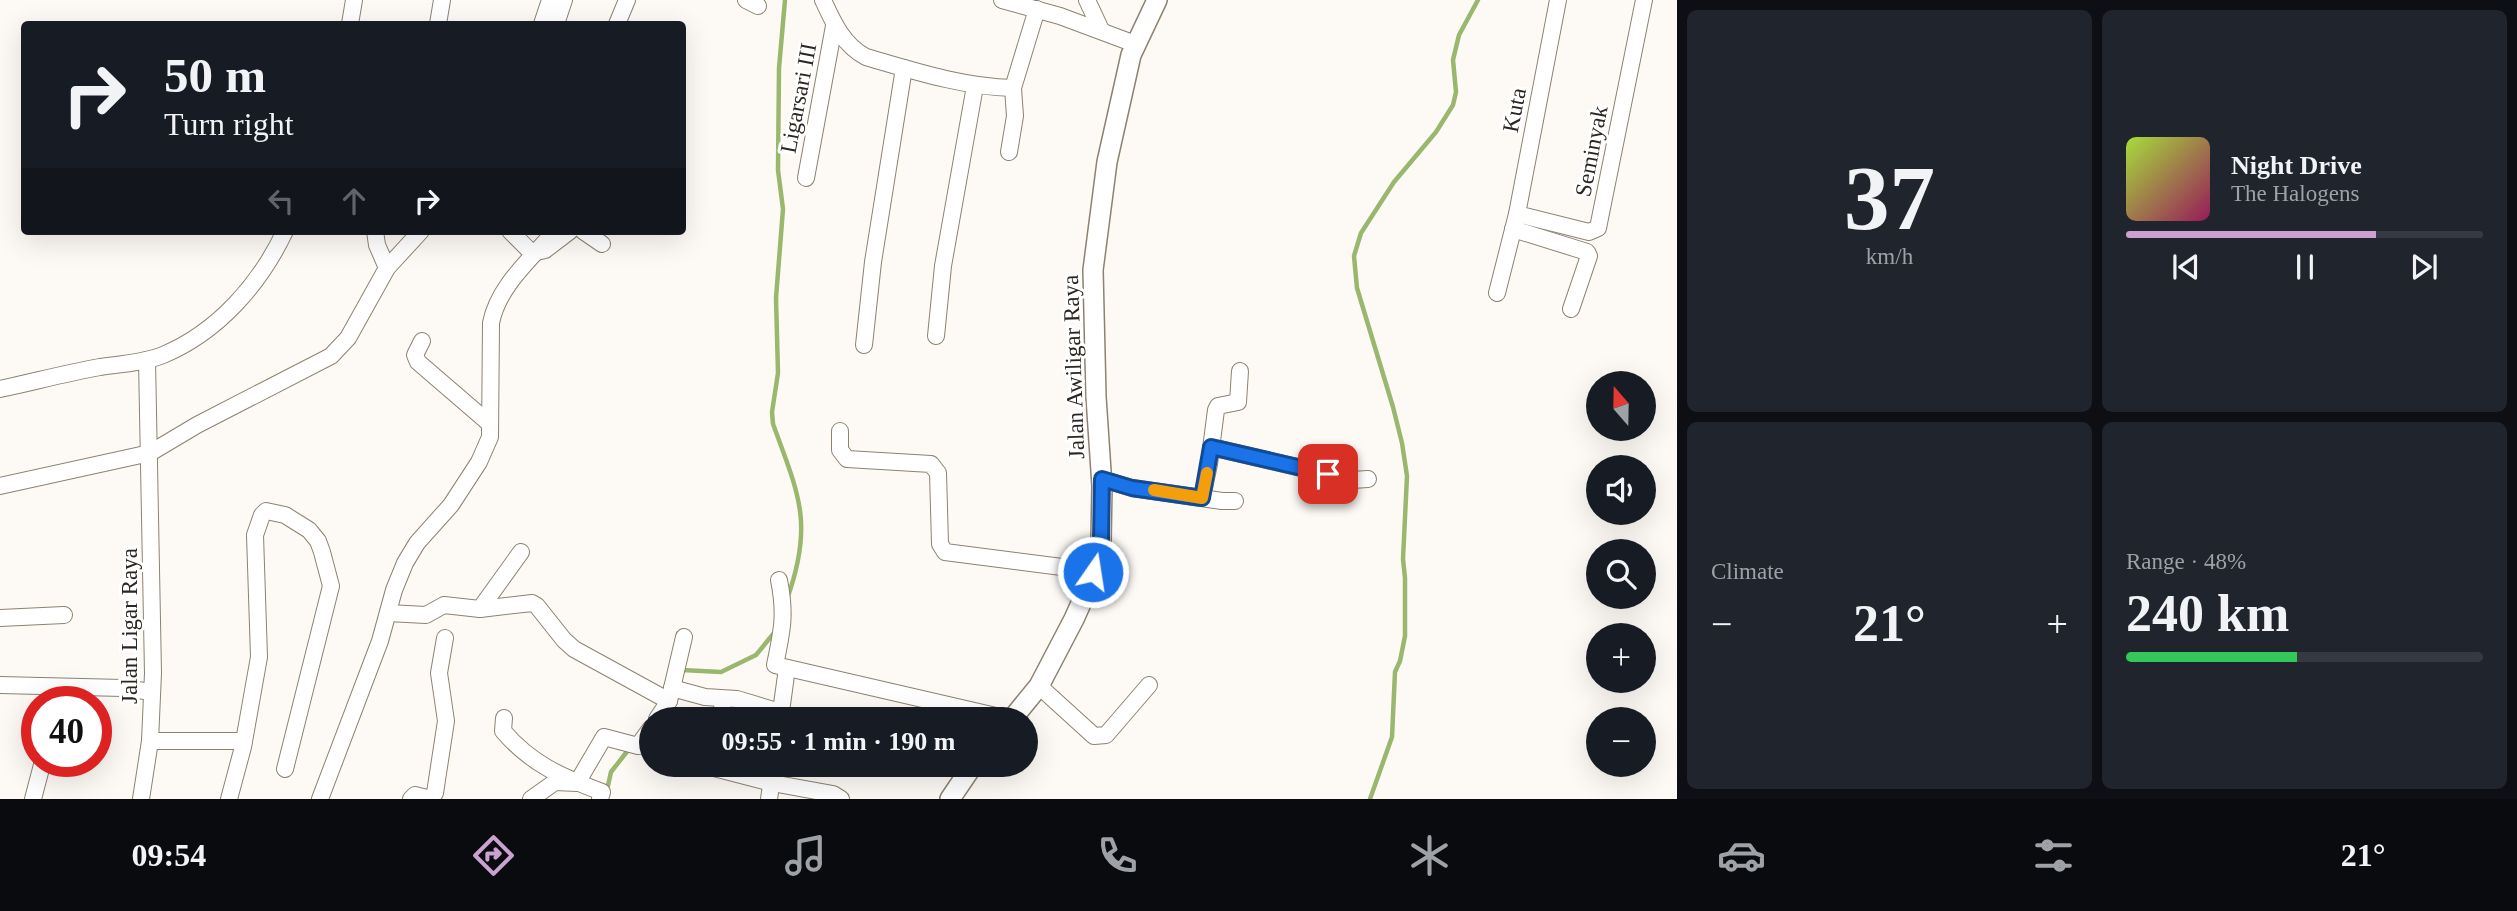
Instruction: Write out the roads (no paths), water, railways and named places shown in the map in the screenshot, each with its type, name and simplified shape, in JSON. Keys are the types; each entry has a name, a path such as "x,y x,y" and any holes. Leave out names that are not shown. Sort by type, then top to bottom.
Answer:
{"street":[{"path":"350,21 354,0"},
{"path":"438,21 442,0"},
{"path":"543,21 550,0"},
{"path":"557,21 564,0"},
{"path":"618,21 627,0"},
{"path":"823,0 835,26 856,52 904,68 975,86 1013,88"},
{"path":"1002,0 1037,9 1061,8 1101,30 1135,44"},
{"path":"1087,0 1101,30"},
{"name":"Jalan Awiligar Raya","path":"1021,707 1039,686 1074,619 1093,572 1101,541 1102,479 1093,270 1107,162 1135,44 1157,0"},
{"name":"Kuta","path":"1497,293 1515,222 1558,0"},
{"name":"Seminyak","path":"1515,222 1590,232 1598,228 1644,0"},
{"path":"1009,152 1014,116 1013,88 1037,9"},
{"name":"Ligarsari III","path":"806,178 835,26"},
{"path":"864,345 873,262 904,68"},
{"path":"936,336 943,266 975,86"},
{"path":"1515,222 1587,252 1589,256 1572,309"},
{"path":"0,389 147,360 177,348 232,307 262,272 283,235"},
{"path":"376,235 387,268"},
{"path":"0,486 150,453 197,425 331,356 348,338 387,268 417,235"},
{"path":"514,235 532,253"},
{"path":"320,799 380,641 394,590 417,543 451,505 479,462 490,437 491,323 494,306 532,253 551,235"},
{"path":"532,253 545,250 565,235"},
{"path":"589,235 602,244"},
{"path":"422,341 415,355 418,362 490,424"},
{"name":"Jalan Ligar Raya","path":"141,799 152,692 147,360"},
{"path":"1202,498 1216,410 1218,406 1238,402 1240,372"},
{"path":"840,431 840,450 847,459 930,464 934,467 938,474 940,544 945,552 1093,572"},
{"path":"1211,447 1352,480 1368,479"},
{"path":"1102,479 1132,488 1235,501"},
{"path":"229,799 244,741 259,657 255,535 262,514 266,511 285,515 309,530 318,541 331,586 285,769"},
{"path":"480,609 521,552"},
{"path":"779,580 784,620 775,665 958,707"},
{"path":"388,613 426,615 444,605 480,609 532,603 574,649 671,694 737,699 758,707"},
{"path":"0,618 64,615"},
{"path":"664,707 671,694 684,637"},
{"path":"411,799 415,795 431,799 435,793 446,721 439,673 445,638"},
{"path":"781,707 787,668"},
{"path":"0,685 21,688"},
{"path":"1039,686 1094,736 1100,737 1107,735 1149,685"},
{"path":"112,689 152,692"},
{"path":"722,707 723,699"},
{"path":"504,718 503,731 514,744 541,766 601,792 600,799"},
{"path":"577,783 604,737 639,745"},
{"path":"149,741 244,741"},
{"path":"33,799 39,777"},
{"path":"736,777 770,791 833,794 842,799"},
{"path":"950,799 965,777"},
{"path":"531,799 555,782 577,783"}],"waterway":[{"path":"785,0 779,68 778,170 783,209 776,298 778,373 772,412 773,424 790,471 800,510 800,550 787,599"},
{"path":"1370,799 1392,737 1395,672 1405,636 1403,559 1407,476 1393,407 1357,288 1354,256 1361,233 1394,182 1436,132 1453,105 1456,92 1453,60 1459,35 1478,0"},
{"path":"682,670 721,672 756,655 774,633"},
{"path":"607,790 611,772 629,749"}]}
